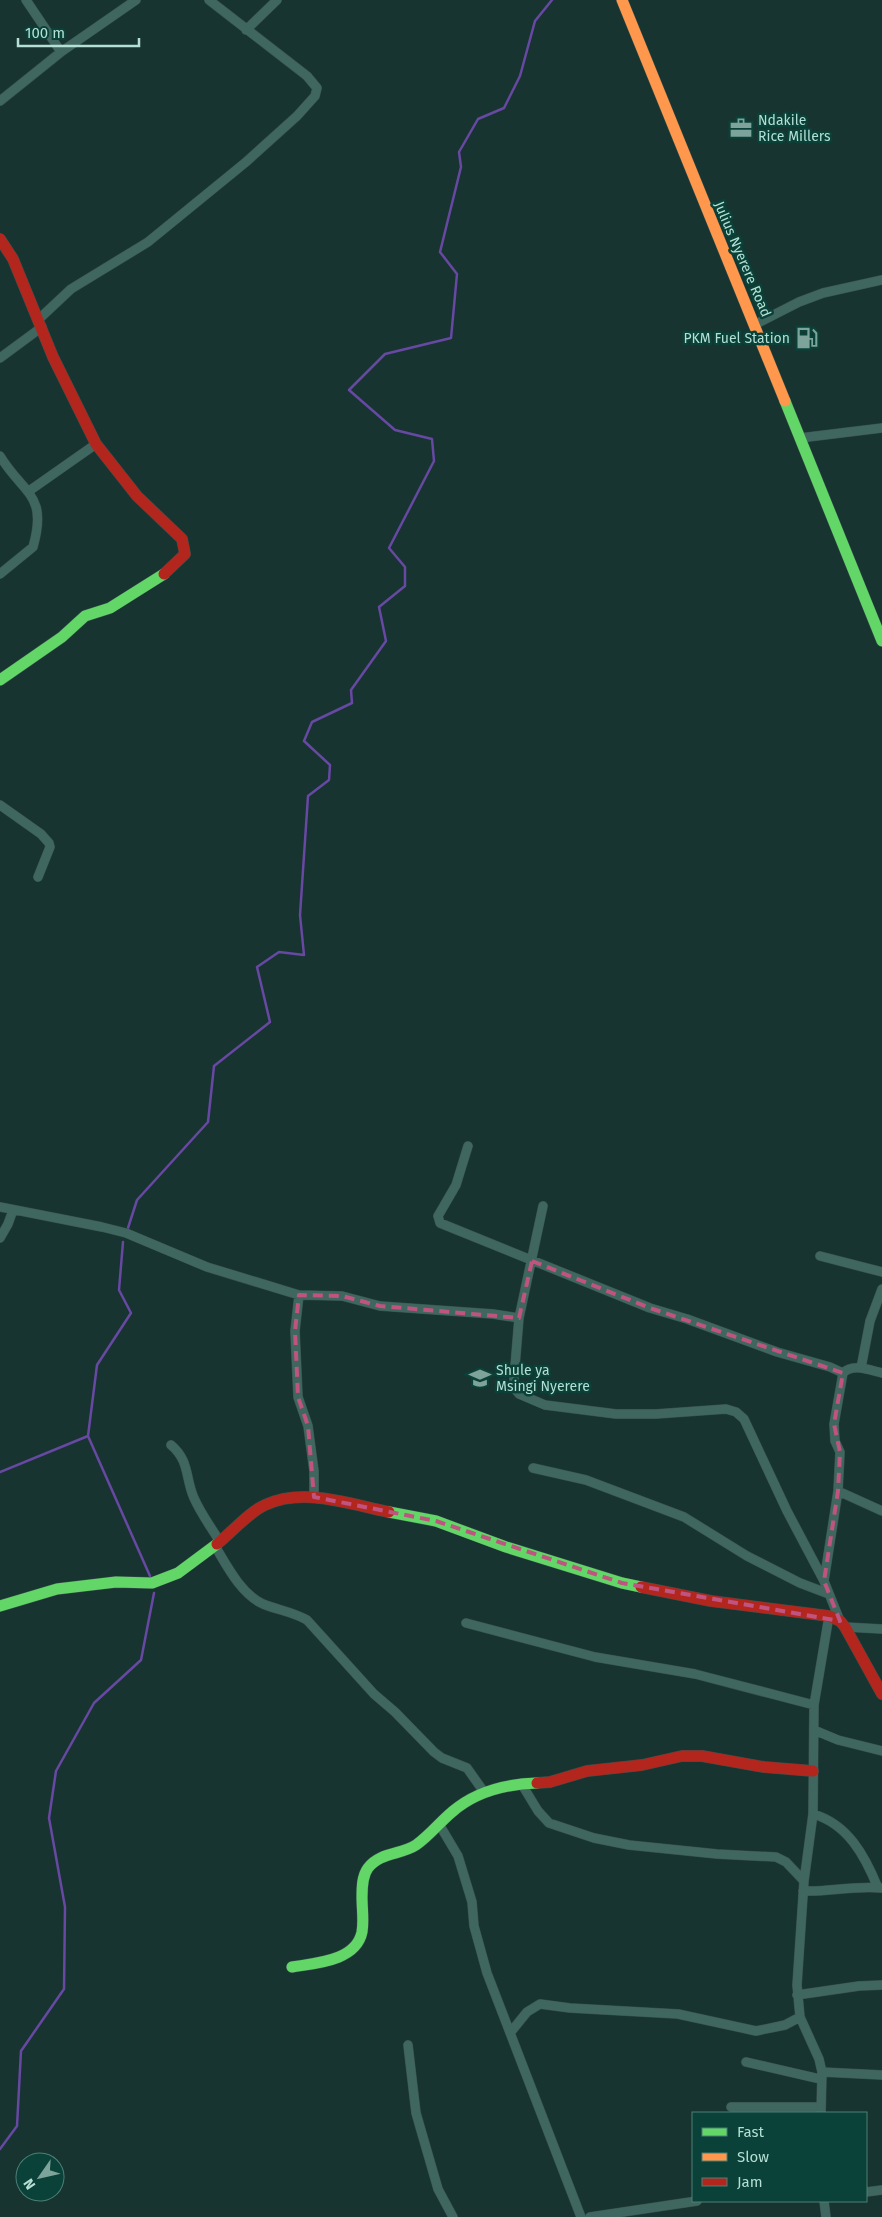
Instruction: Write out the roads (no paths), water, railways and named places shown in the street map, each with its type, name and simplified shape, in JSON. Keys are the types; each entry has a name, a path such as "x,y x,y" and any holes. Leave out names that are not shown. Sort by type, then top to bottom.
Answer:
{"main road":[{"name":"Julius Nyerere Road","path":"622,0 882,641"},
{"path":"0,680 62,637 85,616 110,608 144,587 167,572 185,554 182,539 137,496 96,444 53,357 41,323 13,259 1,244"},
{"path":"0,1606 43,1592 64,1588 116,1582 152,1583 165,1580 178,1573 218,1544 264,1506 288,1497 314,1497 436,1521 506,1547 622,1583 711,1601 828,1616 842,1624 882,1694"},
{"path":"292,1967 314,1963 347,1953 358,1944 362,1933 362,1886 364,1876 369,1868 385,1856 409,1849 454,1810 484,1792 499,1786 550,1782 587,1771 642,1765 682,1756 702,1756 764,1767 813,1771"}],"street":[{"path":"26,0 61,52"},
{"path":"0,101 61,52 136,0"},
{"path":"0,358 41,323 70,289 148,242 246,162 297,116 316,96 317,88 315,83 209,0"},
{"path":"246,30 277,0"},
{"path":"754,324 799,302 823,293 882,280"},
{"path":"800,438 882,428"},
{"path":"28,491 96,444"},
{"path":"0,456 28,491 39,516 33,547 0,574"},
{"path":"0,805 40,834 49,843 50,847 38,876"},
{"path":"468,1146 456,1185 438,1214 438,1220 443,1224 650,1308 687,1319 777,1352 830,1367 842,1373"},
{"path":"543,1206 520,1318 514,1378 515,1389 519,1394 545,1405 616,1414 656,1414 726,1409 736,1412 744,1419 752,1434 787,1511 824,1581 842,1624 882,1629"},
{"path":"0,1207 118,1231 207,1267 299,1295 342,1296 380,1306 493,1314 520,1318"},
{"path":"0,1238 13,1210"},
{"path":"820,1256 882,1272"},
{"path":"861,1368 870,1321 882,1289"},
{"path":"299,1295 295,1331 298,1397 308,1426 314,1471 314,1497"},
{"path":"824,1581 838,1491 840,1452 836,1441 834,1424 842,1373 847,1369 861,1368 882,1372"},
{"path":"171,1445 180,1453 193,1496 202,1515 240,1583 252,1597 262,1603 307,1620 374,1694 396,1712 434,1752 442,1758 466,1768 484,1792"},
{"path":"532,1468 586,1480 684,1517 700,1525 747,1556 800,1583 829,1594"},
{"path":"838,1491 882,1511"},
{"path":"731,2107 821,2110 820,2059 800,2017 797,1995 803,1891 813,1814 814,1705 828,1616"},
{"path":"466,1623 595,1657 695,1674 814,1705"},
{"path":"814,1730 838,1740 882,1752"},
{"path":"521,1783 544,1818 550,1823 594,1838 629,1846 776,1857 786,1862 804,1880"},
{"path":"803,1891 826,1892 855,1887 880,1888 865,1859 851,1840 837,1826 813,1814"},
{"path":"439,1824 458,1856 472,1902 474,1926 485,1966 581,2217"},
{"path":"797,1995 859,1986 882,1985"},
{"path":"510,2033 527,2012 540,2004 570,2008 678,2014 756,2031 785,2024 800,2017"},
{"path":"408,2045 416,2113 438,2189 453,2217"},
{"path":"746,2062 821,2076 882,2075"},
{"path":"867,2192 882,2190"},
{"path":"590,2217 692,2202"},
{"path":"824,2202 826,2217"}],"waterway":[{"path":"128,1228 137,1200 208,1122 214,1066 270,1022 257,967 279,952 304,955 300,915 308,796 329,780 330,765 304,741 312,722 352,703 351,690 386,641 379,607 405,586 405,567 389,548 434,461 432,439 395,430 349,390 385,354 451,338 457,274 440,252 461,167 459,152 478,119 504,108 520,76 535,21 552,0"},
{"path":"0,1472 88,1436 97,1365 131,1313 119,1290 123,1242"},
{"path":"88,1436 150,1576"},
{"path":"0,2149 17,2126 21,2051 64,1989 65,1907 49,1818 56,1771 94,1703 141,1660 154,1593"}],"place":[{"name":"Ndakile Rice Millers","path":"741,128"},
{"name":"PKM Fuel Station","path":"807,338"},
{"name":"Shule ya Msingi Nyerere","path":"480,1378"}]}
